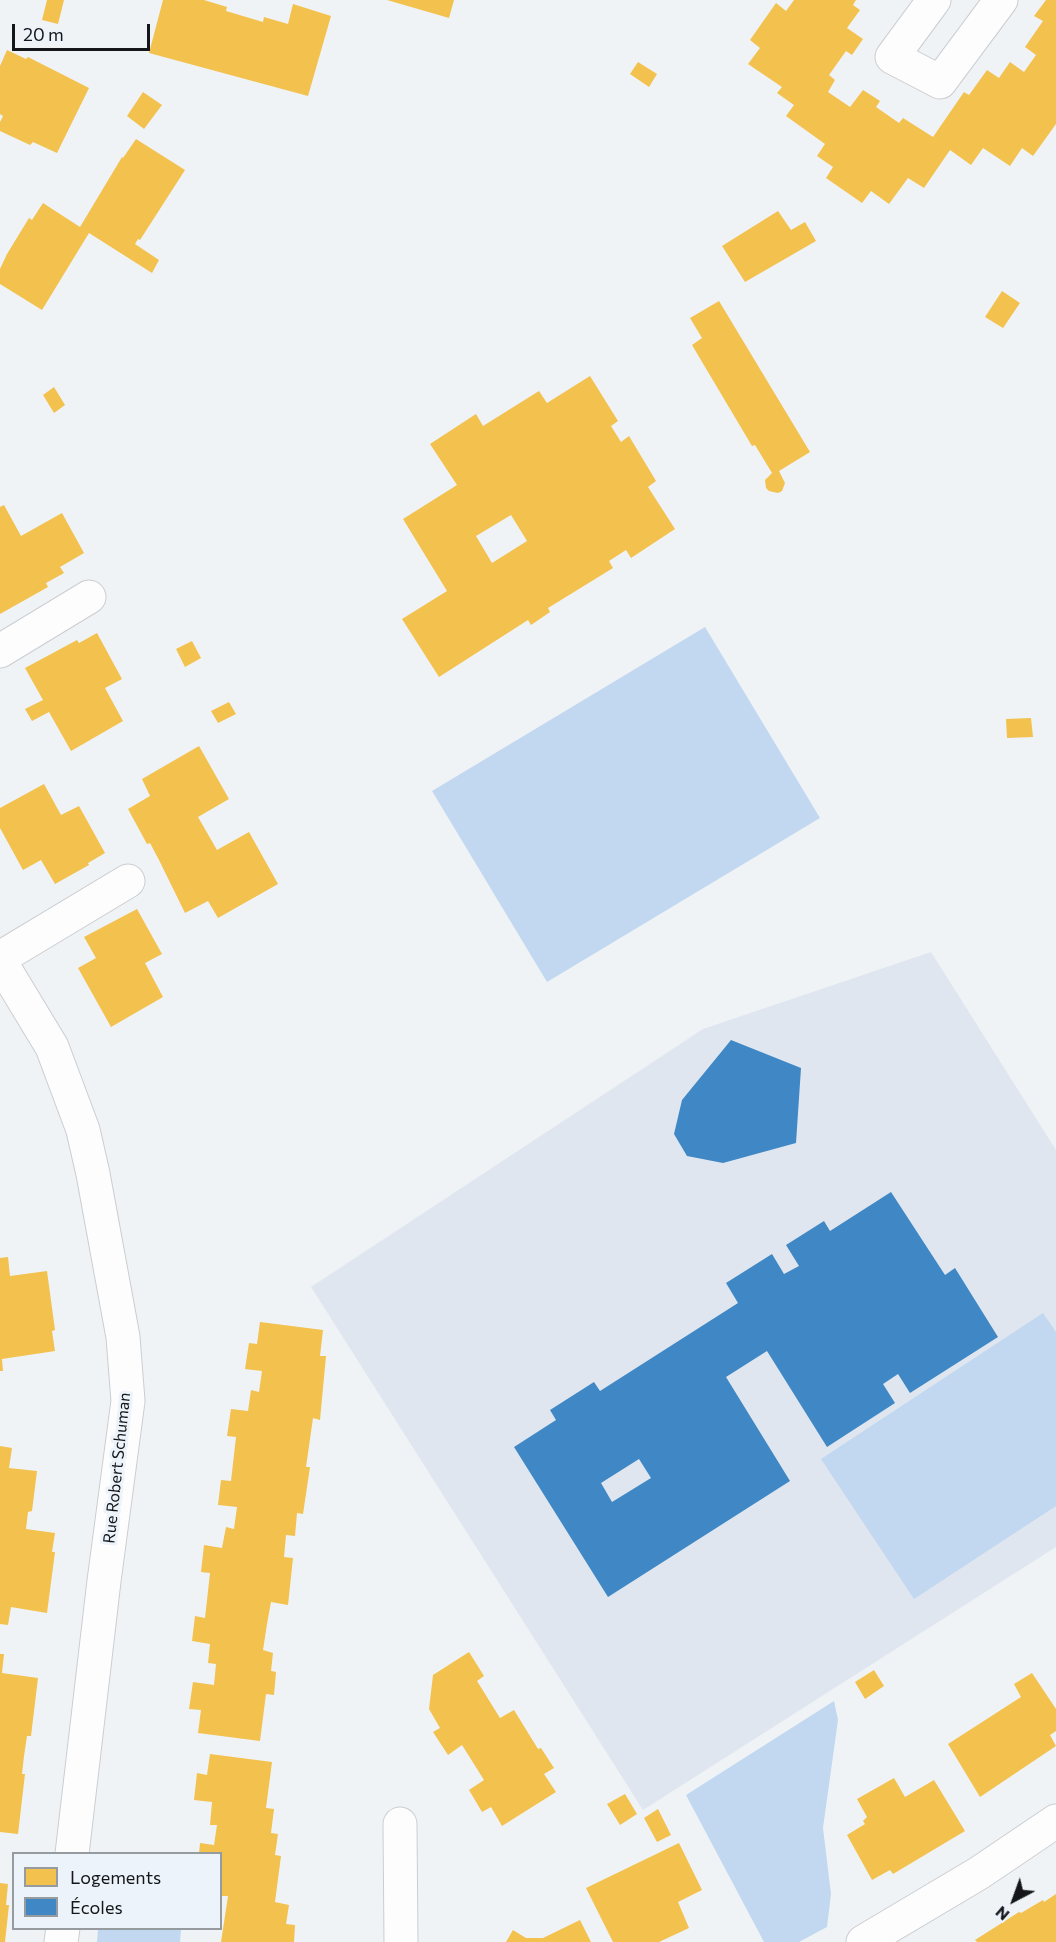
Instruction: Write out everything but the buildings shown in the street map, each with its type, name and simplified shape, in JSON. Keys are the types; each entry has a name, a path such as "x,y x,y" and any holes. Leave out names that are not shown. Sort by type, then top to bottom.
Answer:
{"street":[{"path":"934,0 892,57 940,82 1001,0"},
{"path":"0,651 89,597"},
{"name":"Rue Robert Schuman","path":"72,1852 128,1401 123,1337 83,1130 52,1047 0,959 128,881"},
{"path":"863,1942 980,1873 1056,1821"},
{"path":"400,1824 401,1942"}],"shaded area":[{"path":"705,627 820,818 547,982 432,791"},
{"path":"931,952 1056,1150 1056,1547 643,1810 311,1287 703,1029"},
{"path":"1043,1313 1056,1332 1056,1506 914,1599 821,1459"},
{"path":"834,1701 838,1720 823,1828 831,1894 827,1927 799,1942 764,1942 686,1795"},
{"path":"98,1930 181,1930 180,1942 97,1942"}]}
